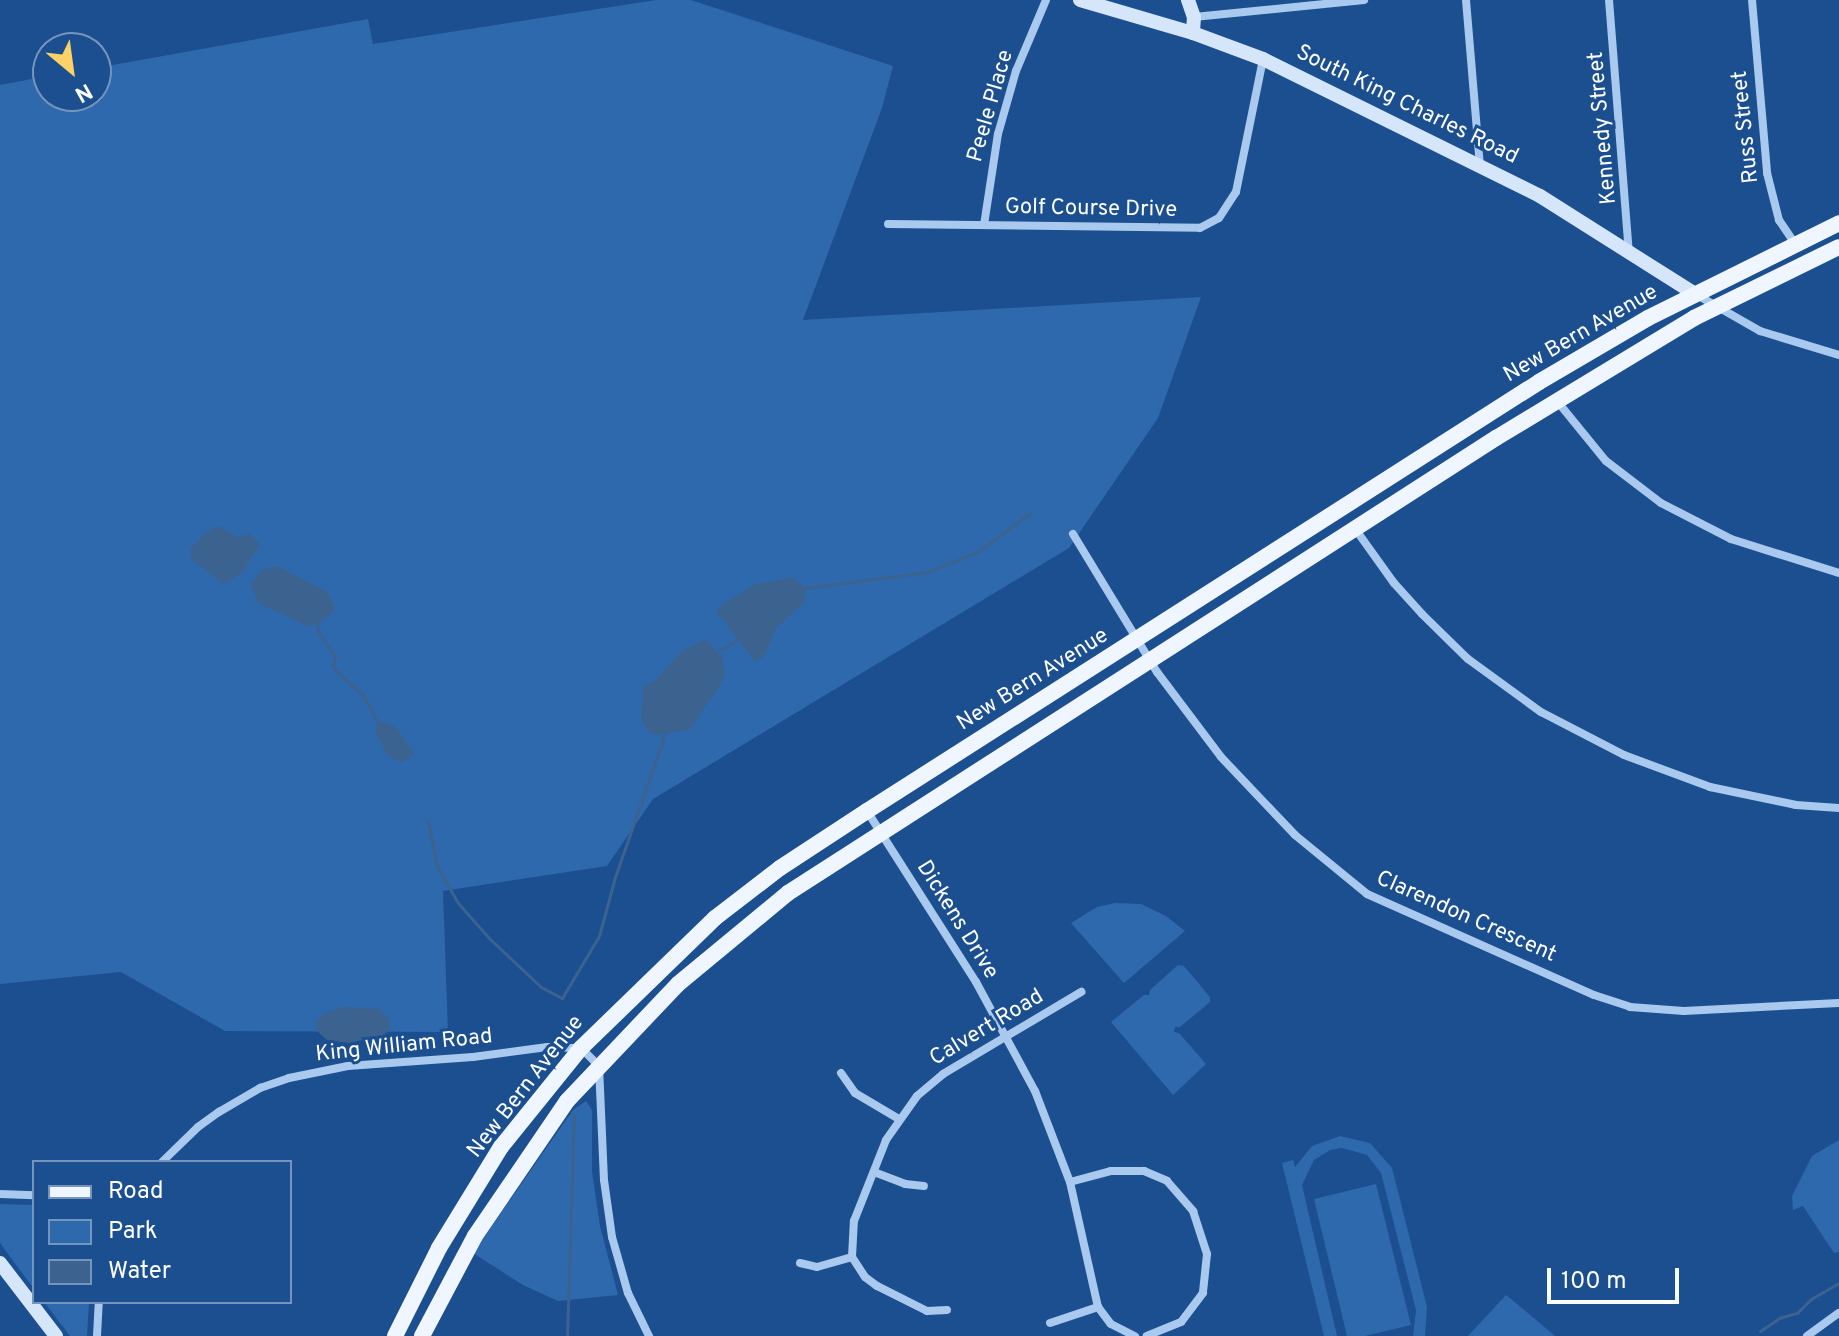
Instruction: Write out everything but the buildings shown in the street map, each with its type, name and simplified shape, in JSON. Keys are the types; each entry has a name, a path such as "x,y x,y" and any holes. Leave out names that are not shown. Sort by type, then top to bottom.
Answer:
{"main road":[{"name":"New Bern Avenue","path":"395,1336 439,1248 501,1147 581,1048 715,918 780,868 867,811 1539,382 1695,294 1839,223"},
{"name":"New Bern Avenue","path":"422,1336 475,1236 567,1101 649,1013 722,945 788,893 1557,401 1714,308 1839,247"},
{"path":"1557,401 1557,384 1612,339"},
{"path":"1465,459 1538,401 1539,382"},
{"path":"1356,530 1354,524 1359,509 1409,467"},
{"path":"1276,581 1285,569 1336,531 1338,512"}],"street":[{"name":"Peele Place","path":"984,225 998,134 1016,71 1046,0"},
{"name":"South King Charles Road","path":"1080,0 1193,33 1263,59 1551,202 1695,294"},
{"path":"1188,0 1194,17 1193,33"},
{"path":"1194,17 1364,0"},
{"path":"1466,0 1480,165"},
{"name":"Kennedy Street","path":"1609,0 1629,253"},
{"name":"Russ Street","path":"1752,0 1767,173 1779,220 1795,244"},
{"name":"Golf Course Drive","path":"888,224 1200,228 1219,218 1236,192 1263,59"},
{"path":"1695,294 1714,308 1797,345 1839,355"},
{"path":"1557,401 1606,461 1661,503 1731,539 1839,573"},
{"path":"1356,530 1394,583 1422,614 1468,659 1541,712 1624,755 1710,787 1796,805 1839,808"},
{"name":"Clarendon Crescent","path":"1073,534 1150,661 1246,786 1311,849 1374,898 1594,995 1630,1007 1684,1011 1839,1003"},
{"name":"Dickens Drive","path":"867,811 976,982 1052,1128 1070,1182 1098,1307"},
{"name":"Calvert Road","path":"852,1257 854,1221 874,1172 899,1119 929,1084 1081,992"},
{"name":"King William Road","path":"164,1160 188,1135 219,1112 252,1092 289,1078 348,1066 473,1057 547,1047 581,1048"},
{"path":"581,1048 599,1066 604,1180 612,1237 628,1293 649,1336"},
{"path":"841,1073 855,1093 899,1119"},
{"path":"1070,1182 1111,1171 1144,1171 1167,1181 1193,1211 1207,1254 1203,1293 1181,1322 1147,1336"},
{"path":"874,1172 905,1184 924,1186"},
{"path":"0,1194 32,1195"},
{"path":"800,1263 817,1267 852,1257 865,1277 877,1286 927,1311 947,1310"},
{"path":"0,1263 56,1336"},
{"path":"97,1336 99,1304"},
{"path":"1050,1323 1098,1307 1111,1324 1135,1336"},
{"path":"1807,1336 1839,1313"}],"green space":[{"path":"656,0 691,0 893,66 882,108 803,320 1201,297 1158,418 1069,548 653,799 607,866 443,891 448,1032 225,1031 121,972 0,984 0,85 32,79 32,112 112,112 112,65 368,19 373,44"},
{"path":"1115,903 1141,904 1166,916 1185,931 1124,983 1071,923 1097,907"},
{"path":"1178,965 1184,966 1210,997 1210,1002 1180,1027 1175,1027 1174,1032 1179,1033 1206,1064 1173,1095 1111,1022 1144,995 1149,995 1150,990"},
{"path":"586,1101 592,1110 592,1172 600,1226 618,1295 558,1301 523,1285 473,1253 573,1110"},
{"path":"1340,1136 1370,1143 1392,1168 1427,1307 1425,1336 1413,1336 1416,1310 1381,1173 1367,1155 1342,1148 1330,1150 1314,1160 1302,1185 1337,1336 1324,1336 1282,1163 1293,1160 1295,1167 1312,1146"},
{"path":"1839,1140 1839,1252 1834,1253 1803,1206 1793,1210 1792,1196 1812,1156"},
{"path":"1376,1184 1411,1325 1365,1336 1347,1336 1314,1199"},
{"path":"0,1204 32,1205 32,1286 0,1243"},
{"path":"1506,1295 1516,1303 1555,1336 1468,1336"},
{"path":"46,1304 89,1304 87,1336 70,1336"}],"water":[{"path":"218,526 238,537 250,534 260,544 242,573 223,584 191,559 190,550 205,533"},
{"path":"277,566 327,592 335,607 332,614 310,627 258,603 251,585 261,570"},
{"path":"792,578 806,588 804,603 777,627 764,656 755,662 717,612 718,607 755,584"},
{"path":"706,639 723,659 724,677 718,688 689,730 655,735 648,731 641,719 643,686 656,680 682,651"},
{"path":"378,723 396,727 414,754 402,763 389,756 375,733"},
{"path":"343,1007 380,1009 389,1019 390,1030 382,1036 349,1043 327,1040 317,1031 316,1022 323,1014"}],"waterway":[{"path":"806,588 928,572 979,551 1030,513"},
{"path":"317,623 318,632 335,656 333,665 363,695 378,723"},
{"path":"718,651 739,639"},
{"path":"428,820 437,866 458,903 490,939 541,987 562,998 599,936 615,877 666,731"},
{"path":"567,1336 574,1114"},
{"path":"1760,1331 1779,1318 1797,1313 1811,1299 1839,1283"}]}
